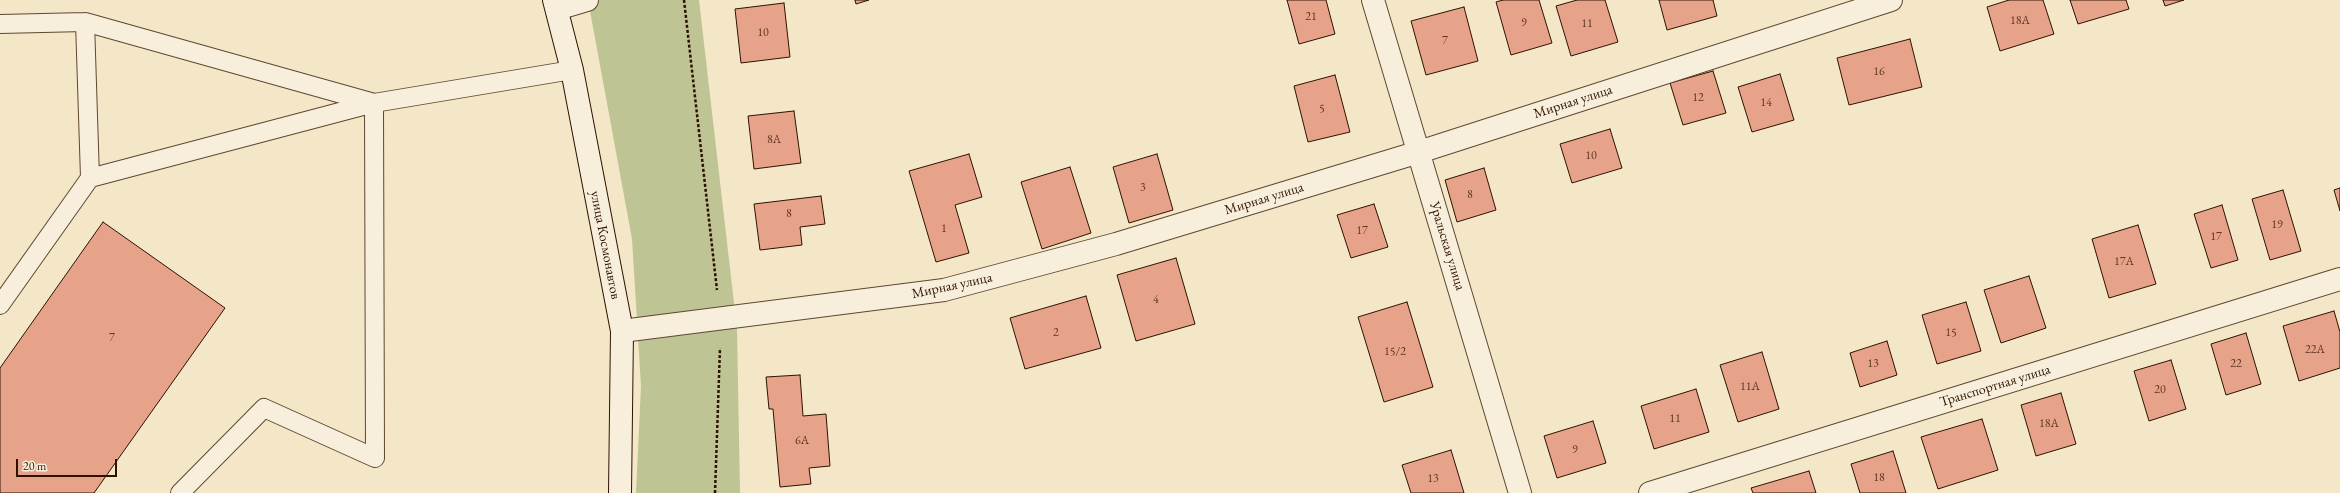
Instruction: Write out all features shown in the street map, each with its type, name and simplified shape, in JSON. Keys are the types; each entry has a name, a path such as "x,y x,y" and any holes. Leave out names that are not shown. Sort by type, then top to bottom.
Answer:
{"street":[{"path":"556,5 587,0"},
{"name":"Уральская улица","path":"1373,0 1520,493"},
{"name":"Мирная улица","path":"622,331 721,320 944,290 1116,244 1419,152 1891,0"},
{"name":"улица Космонавтов","path":"556,5 572,70 622,331 620,493"},
{"name":"Транспортная улица","path":"1650,493 2340,280"}],"lane":[{"path":"0,24 85,22 374,103"},
{"path":"0,305 90,178 85,22"},
{"path":"90,178 374,103 572,70"},
{"path":"180,493 264,408 375,458 374,103"}],"path":[{"path":"684,0 721,320 715,493"}],"green space":[{"path":"588,0 699,0 737,329 740,493 636,493 641,386 632,239"}],"building":[{"path":"855,0 869,0 856,4"},
{"path":"1287,0 1326,0 1335,34 1299,44"},
{"path":"1503,0 1539,0 1552,43 1511,55 1496,2"},
{"path":"1577,0 1605,0 1618,42 1571,56 1556,6"},
{"path":"1659,0 1713,0 1717,16 1667,30"},
{"path":"2009,0 2043,0 2054,34 2000,51 1987,7"},
{"path":"2070,0 2126,0 2129,9 2078,24"},
{"path":"2163,0 2184,0 2165,6"},
{"path":"784,3 790,57 741,63 735,9"},
{"path":"1464,7 1478,61 1426,75 1411,21"},
{"path":"1910,39 1922,87 1849,105 1837,58"},
{"path":"1713,71 1726,113 1683,125 1670,83"},
{"path":"1780,74 1794,120 1752,132 1738,87"},
{"path":"1335,75 1350,132 1308,142 1294,86"},
{"path":"794,111 801,163 754,169 748,116"},
{"path":"1610,129 1622,168 1572,183 1560,144"},
{"path":"969,154 982,197 955,205 969,253 936,262 909,171"},
{"path":"1157,154 1173,210 1129,223 1113,167"},
{"path":"1070,167 1091,233 1042,249 1021,182"},
{"path":"1484,168 1496,210 1457,222 1445,180"},
{"path":"2340,188 2340,211 2334,190"},
{"path":"2283,190 2301,251 2270,260 2252,199"},
{"path":"821,196 825,224 800,227 802,245 760,250 754,204"},
{"path":"1374,204 1388,247 1351,258 1337,215"},
{"path":"2222,205 2238,260 2211,268 2194,214"},
{"path":"103,222 225,308 94,493 0,493 0,368"},
{"path":"2138,225 2156,284 2109,298 2092,239"},
{"path":"1176,258 1195,324 1136,341 1117,275"},
{"path":"2029,276 2046,328 2001,343 1984,290"},
{"path":"1086,296 1101,348 1025,369 1010,318"},
{"path":"1407,302 1433,387 1384,402 1358,317"},
{"path":"1966,302 1981,351 1937,364 1922,315"},
{"path":"2334,311 2340,332 2340,368 2299,381 2283,326"},
{"path":"2246,333 2261,384 2226,395 2211,344"},
{"path":"1887,341 1897,375 1860,387 1850,353"},
{"path":"1762,352 1779,409 1738,422 1720,365"},
{"path":"2171,360 2186,409 2149,421 2134,371"},
{"path":"800,375 803,416 826,414 830,466 809,468 811,484 780,487 773,409 769,409 766,377"},
{"path":"1696,389 1709,432 1654,449 1641,406"},
{"path":"2061,393 2076,444 2036,456 2021,405"},
{"path":"1982,419 1998,470 1938,489 1921,437"},
{"path":"1593,421 1606,463 1557,478 1544,436"},
{"path":"1451,450 1464,493 1411,493 1402,465"},
{"path":"1893,451 1906,493 1860,493 1851,464"},
{"path":"1809,471 1816,493 1753,493 1751,488"}]}
